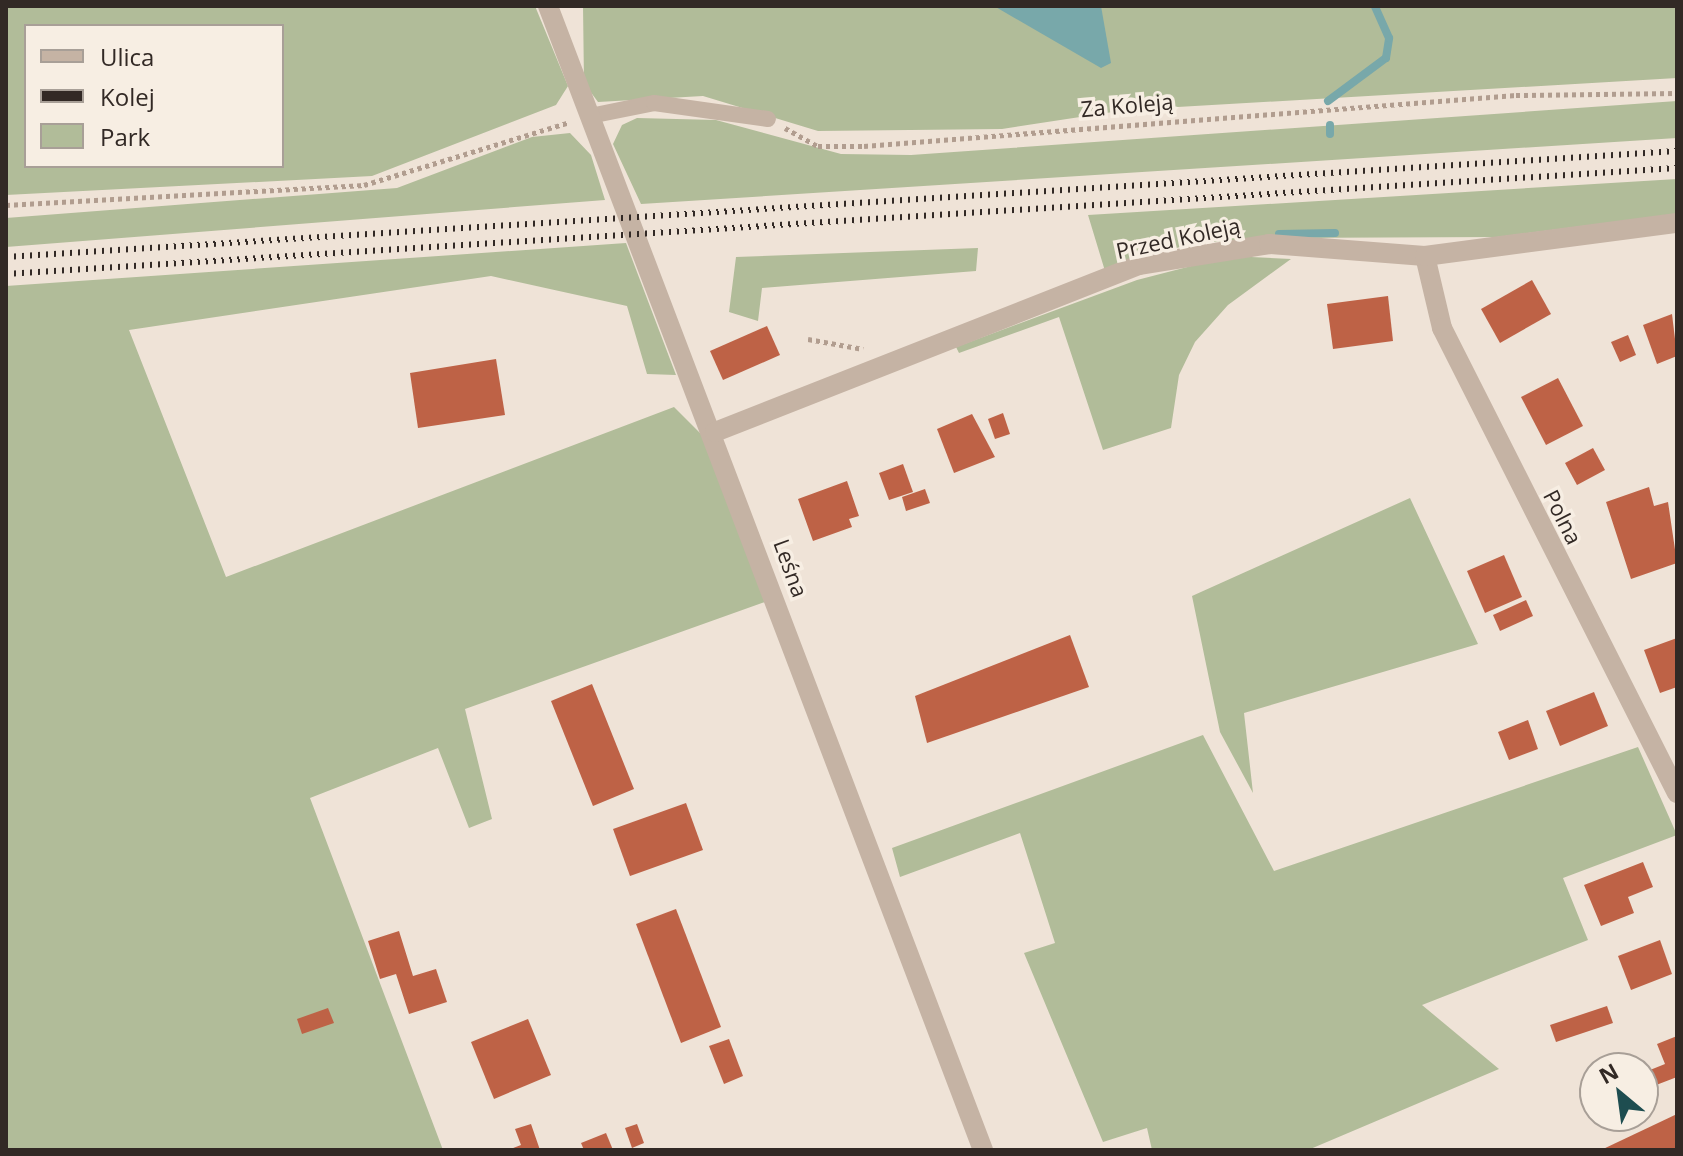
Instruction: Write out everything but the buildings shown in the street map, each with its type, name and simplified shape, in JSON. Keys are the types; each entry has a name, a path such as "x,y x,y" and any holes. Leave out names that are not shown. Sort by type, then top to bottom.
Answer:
{"street":[{"name":"Leśna","path":"548,6 715,432 983,1150"},
{"name":"Przed Koleją","path":"715,432 1140,265 1269,244 1425,256 1677,223"},
{"name":"Polna","path":"1425,256 1442,328 1677,793"}],"lane":[{"path":"590,116 654,103 768,119"}],"path":[{"name":"Za Koleją","path":"768,119 818,146 842,147 1516,95 1677,93"},
{"path":"6,205 364,185 590,116"},
{"path":"808,339 905,356"}],"green space":[{"path":"6,6 535,6 568,86 556,105 372,176 6,195"},
{"path":"583,6 1677,6 1677,78 1126,110 1002,129 818,131 703,96 598,102 584,83"},
{"path":"1677,101 1677,138 641,204 613,144 622,125 637,118 716,120 841,154 911,155"},
{"path":"570,133 591,155 605,200 6,247 6,218 397,188 532,137"},
{"path":"1677,179 1677,214 1497,237 1253,238 1186,245 1105,271 1088,215"},
{"path":"626,243 676,375 647,374 627,306 491,276 129,330 226,577 674,407 707,440 765,602 465,709 492,819 469,828 438,748 310,798 443,1150 6,1150 6,286"},
{"path":"978,248 976,271 762,288 758,321 729,312 736,257"},
{"path":"1230,256 1291,259 1228,305 1195,342 1179,375 1171,428 1103,450 1059,317 959,353 956,347 1137,280"},
{"path":"1410,498 1478,644 1244,713 1253,793 1220,732 1192,596"},
{"path":"1203,735 1274,871 1638,747 1677,835 1563,878 1588,940 1422,1005 1499,1069 1308,1150 1152,1150 1147,1128 1103,1142 1024,953 1055,943 1020,833 900,877 892,848"}],"water":[{"path":"994,6 1101,6 1111,63 1101,68"}],"waterway":[{"path":"1328,101 1386,58 1389,38 1375,6"},
{"path":"1330,125 1330,134"},
{"path":"1279,234 1335,233"}],"railway":[{"path":"6,257 1677,151"},
{"path":"6,274 1677,168"}]}
